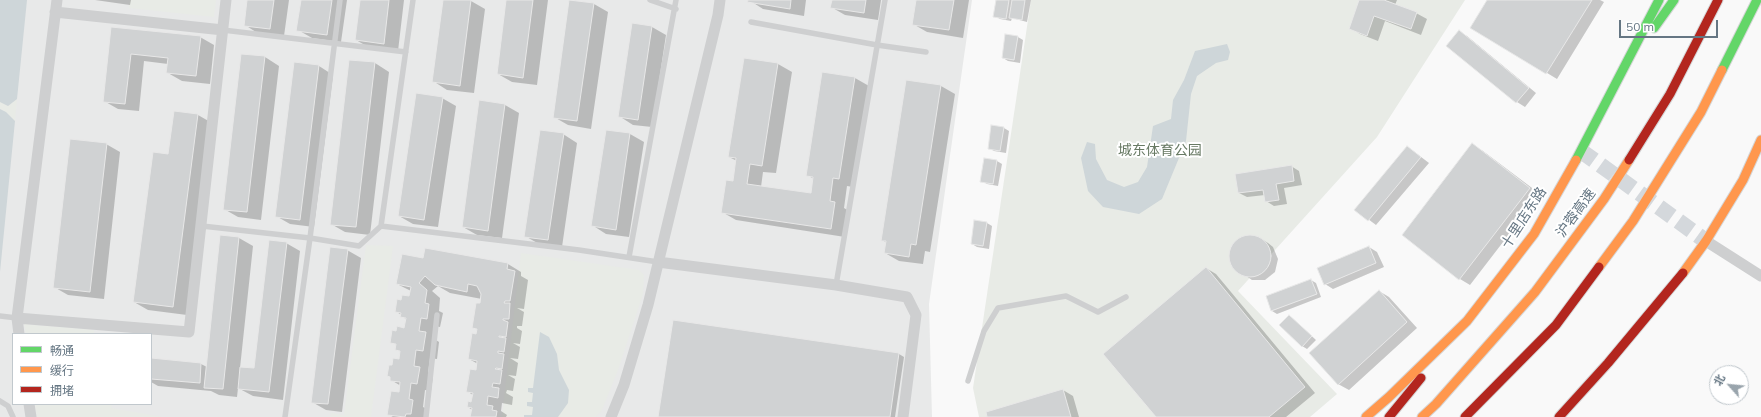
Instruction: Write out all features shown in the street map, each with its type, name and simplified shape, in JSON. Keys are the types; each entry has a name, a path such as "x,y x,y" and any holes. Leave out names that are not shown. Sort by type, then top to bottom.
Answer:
{"main road":[{"name":"十里店东路","path":"1366,417 1467,321 1534,234 1581,151 1610,92 1660,0"},
{"path":"1610,92 1674,0"},
{"name":"沪蓉高速","path":"1422,417 1436,404 1535,292 1604,199 1670,94 1718,0"},
{"path":"1465,417 1556,325 1632,221 1701,112 1757,0"},
{"path":"1743,180 1761,128"},
{"path":"1559,417 1608,363 1675,283 1706,241 1743,180 1761,140"},
{"path":"1389,417 1467,321"}],"street":[{"path":"19,333 17,318 57,0"},
{"path":"17,318 189,332 226,0"},
{"path":"611,417 624,385 648,305 716,23 720,0"},
{"path":"55,12 223,30"},
{"path":"1706,241 1761,276"},
{"path":"658,262 836,285 908,297 916,315 903,417"},
{"path":"29,405 31,417"}],"lane":[{"path":"285,417 310,238 340,0"},
{"path":"202,226 310,238 359,246 381,226 413,0"},
{"path":"650,0 676,9"},
{"path":"629,257 676,9 676,0"},
{"path":"836,285 885,0"},
{"path":"751,22 877,45 926,52"},
{"path":"223,30 406,52"},
{"path":"381,226 437,232 658,262"},
{"path":"968,380 984,331 998,308 1066,296 1098,312 1126,297"},
{"path":"426,417 437,315"},
{"path":"0,316 17,318"},
{"path":"0,401 8,406 13,417"}],"shaded area":[{"path":"0,0 972,0 929,304 932,417 0,417"},
{"path":"0,0 27,0 17,99 8,106 0,102"},
{"path":"1227,44 1230,52 1228,60 1216,63 1197,76 1191,94 1186,141 1162,199 1139,214 1103,207 1088,191 1081,158 1087,142 1095,144 1096,159 1107,180 1124,187 1138,182 1147,167 1153,126 1171,119 1173,100 1184,80 1195,51"},
{"path":"0,109 6,112 15,121 0,272"},
{"path":"540,332 549,337 557,354 559,370 569,390 568,403 558,417 524,417 524,415 532,415 533,407 527,406 527,402 532,402 533,393 528,392 528,388 533,388"}],"green space":[{"path":"130,0 216,0 214,17 129,8"},
{"name":"城东体育公园","path":"1031,0 1465,0 1377,137 1238,291 1337,394 1310,417 979,417 973,388"},
{"path":"17,99 15,121 6,112 0,109 0,102 8,106"},
{"path":"366,245 393,246 371,417 330,417 331,413 344,415"},
{"path":"521,253 639,270 644,275 643,294 618,370 602,410 596,417 502,417"},
{"path":"24,324 94,330 94,333 26,333"},
{"path":"35,405 112,405 111,408 163,417 37,417"}],"building":[{"path":"247,0 274,0 270,29 244,26"},
{"path":"301,0 332,0 327,35 296,31"},
{"path":"360,0 389,0 384,44 355,40"},
{"path":"443,0 471,0 460,86 432,82"},
{"path":"506,0 533,0 523,78 497,74"},
{"path":"569,0 594,3 577,121 553,118"},
{"path":"748,0 791,0 790,9 747,2"},
{"path":"832,0 866,0 864,13 830,8"},
{"path":"916,0 954,0 949,30 912,25"},
{"path":"996,0 1009,0 1006,19 993,17"},
{"path":"1012,0 1025,0 1022,20 1009,18"},
{"path":"1359,0 1384,0 1417,12 1411,29 1374,16 1367,36 1349,29"},
{"path":"1487,0 1592,0 1546,74 1470,28"},
{"path":"632,23 652,26 638,120 618,117"},
{"path":"111,27 201,36 196,76 166,73 168,58 131,54 125,104 103,102"},
{"path":"1459,30 1529,88 1516,103 1446,46"},
{"path":"1005,34 1018,36 1014,60 1002,58"},
{"path":"241,54 265,56 247,212 223,210"},
{"path":"744,58 778,63 762,166 750,164 747,184 811,193 813,177 806,176 822,72 855,77 839,179 833,178 830,201 835,202 831,229 721,213 726,180 733,181 736,158 728,157"},
{"path":"349,60 375,62 356,227 330,225"},
{"path":"294,62 319,65 300,220 275,217"},
{"path":"906,80 941,85 916,245 911,244 909,257 884,253 886,241 881,241"},
{"path":"416,93 443,97 424,220 398,216"},
{"path":"479,100 505,104 488,231 462,227"},
{"path":"174,111 198,114 173,307 133,302 153,152 168,154"},
{"path":"991,125 1004,127 1000,151 988,149"},
{"path":"540,130 564,133 548,240 524,237"},
{"path":"606,130 630,133 616,230 591,226"},
{"path":"70,139 107,143 90,292 53,288"},
{"path":"1472,143 1530,188 1459,280 1402,235"},
{"path":"1407,146 1421,157 1368,221 1354,210"},
{"path":"984,158 997,160 993,184 980,182"},
{"path":"1292,165 1294,181 1276,184 1279,200 1265,202 1263,190 1238,193 1235,174"},
{"path":"974,220 987,222 983,246 971,244"},
{"path":"220,235 239,237 223,389 204,388"},
{"path":"1250,235 1265,241 1271,256 1265,271 1250,277 1235,271 1229,256 1235,241"},
{"path":"269,240 287,242 269,392 238,389 240,367 254,368"},
{"path":"1369,246 1376,263 1324,285 1317,268"},
{"path":"330,247 348,249 328,404 311,403"},
{"path":"425,248 508,263 507,269 515,271 510,301 505,301 504,303 510,303 509,319 503,319 508,322 506,337 499,336 506,338 504,352 498,351 498,353 504,354 502,369 495,369 502,370 500,384 493,383 492,387 499,388 498,398 488,396 487,405 493,406 492,410 497,411 496,417 470,417 472,408 467,407 468,401 471,402 473,393 466,392 470,369 476,370 477,361 468,359 472,333 476,334 477,329 472,328 476,303 480,303 481,294 477,286 468,284 467,292 435,285 425,276 419,283 427,290 425,303 429,304 427,319 421,318 419,331 426,332 423,351 416,350 414,366 420,367 417,384 411,383 409,399 413,400 411,414 406,414 405,417 387,415 391,391 399,392 400,382 390,381 390,377 387,376 389,365 392,365 393,358 399,359 400,351 395,350 396,344 390,343 392,330 396,331 397,326 404,328 406,318 400,317 401,313 395,312 397,299 401,300 402,295 409,296 411,287 396,284 402,254 423,258"},
{"path":"1206,267 1305,387 1269,417 1156,417 1103,354"},
{"path":"1311,279 1317,294 1271,311 1266,296"},
{"path":"1379,290 1407,322 1338,385 1309,353"},
{"path":"1289,315 1312,336 1302,347 1279,325"},
{"path":"673,320 899,353 890,417 658,417"},
{"path":"152,358 201,363 200,383 152,379"},
{"path":"1063,389 1071,417 987,417 986,412"}],"tunnel":[{"path":"1581,151 1706,241"}],"traffic: fast":[{"path":"1576,160 1659,0"},
{"path":"1654,28 1674,0"},
{"path":"1722,70 1757,0"}],"traffic: slow":[{"path":"1599,267 1633,221 1701,112 1722,70"},
{"path":"1683,273 1706,241 1743,180 1761,140"},
{"path":"1366,417 1389,397 1467,321 1534,234 1576,160"},
{"path":"1422,417 1436,404 1535,292 1604,199 1629,160"}],"traffic: jam":[{"path":"1629,160 1670,94 1718,0"},
{"path":"1465,417 1556,325 1599,267"},
{"path":"1559,417 1608,363 1683,273"},
{"path":"1389,417 1421,378"}]}
